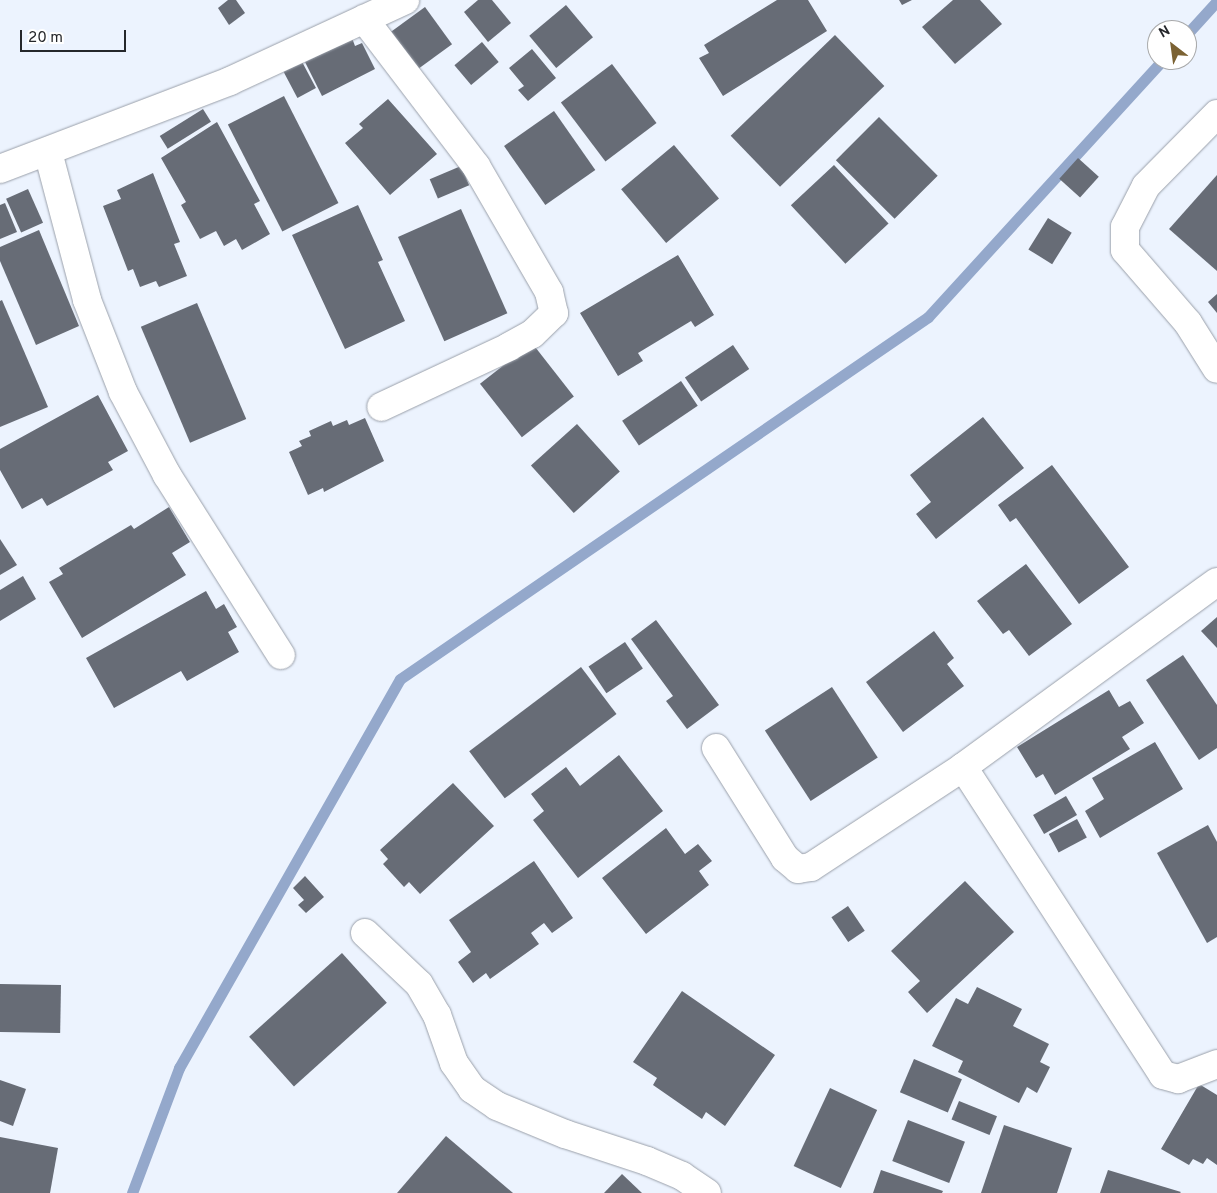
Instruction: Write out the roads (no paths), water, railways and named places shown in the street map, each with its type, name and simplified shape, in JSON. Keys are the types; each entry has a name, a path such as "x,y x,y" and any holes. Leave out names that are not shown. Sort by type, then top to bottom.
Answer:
{"street":[{"path":"0,169 230,80 406,0"},
{"path":"364,19 476,166 549,292 554,313 532,334 510,347 381,407"},
{"path":"1217,114 1146,186 1125,227 1125,250 1188,323 1217,369"},
{"path":"48,152 87,300 123,392 168,475 281,655"},
{"path":"716,748 785,858 798,869 811,867 964,767 1217,582"},
{"path":"964,767 1163,1075 1178,1079 1217,1064"},
{"path":"365,934 419,984 438,1015 454,1063 472,1089 497,1106 565,1134 647,1161 682,1176 707,1193"}],"waterway":[{"path":"1197,23 1217,1"},
{"path":"132,1193 179,1068 400,679 928,317 1154,70"}]}
